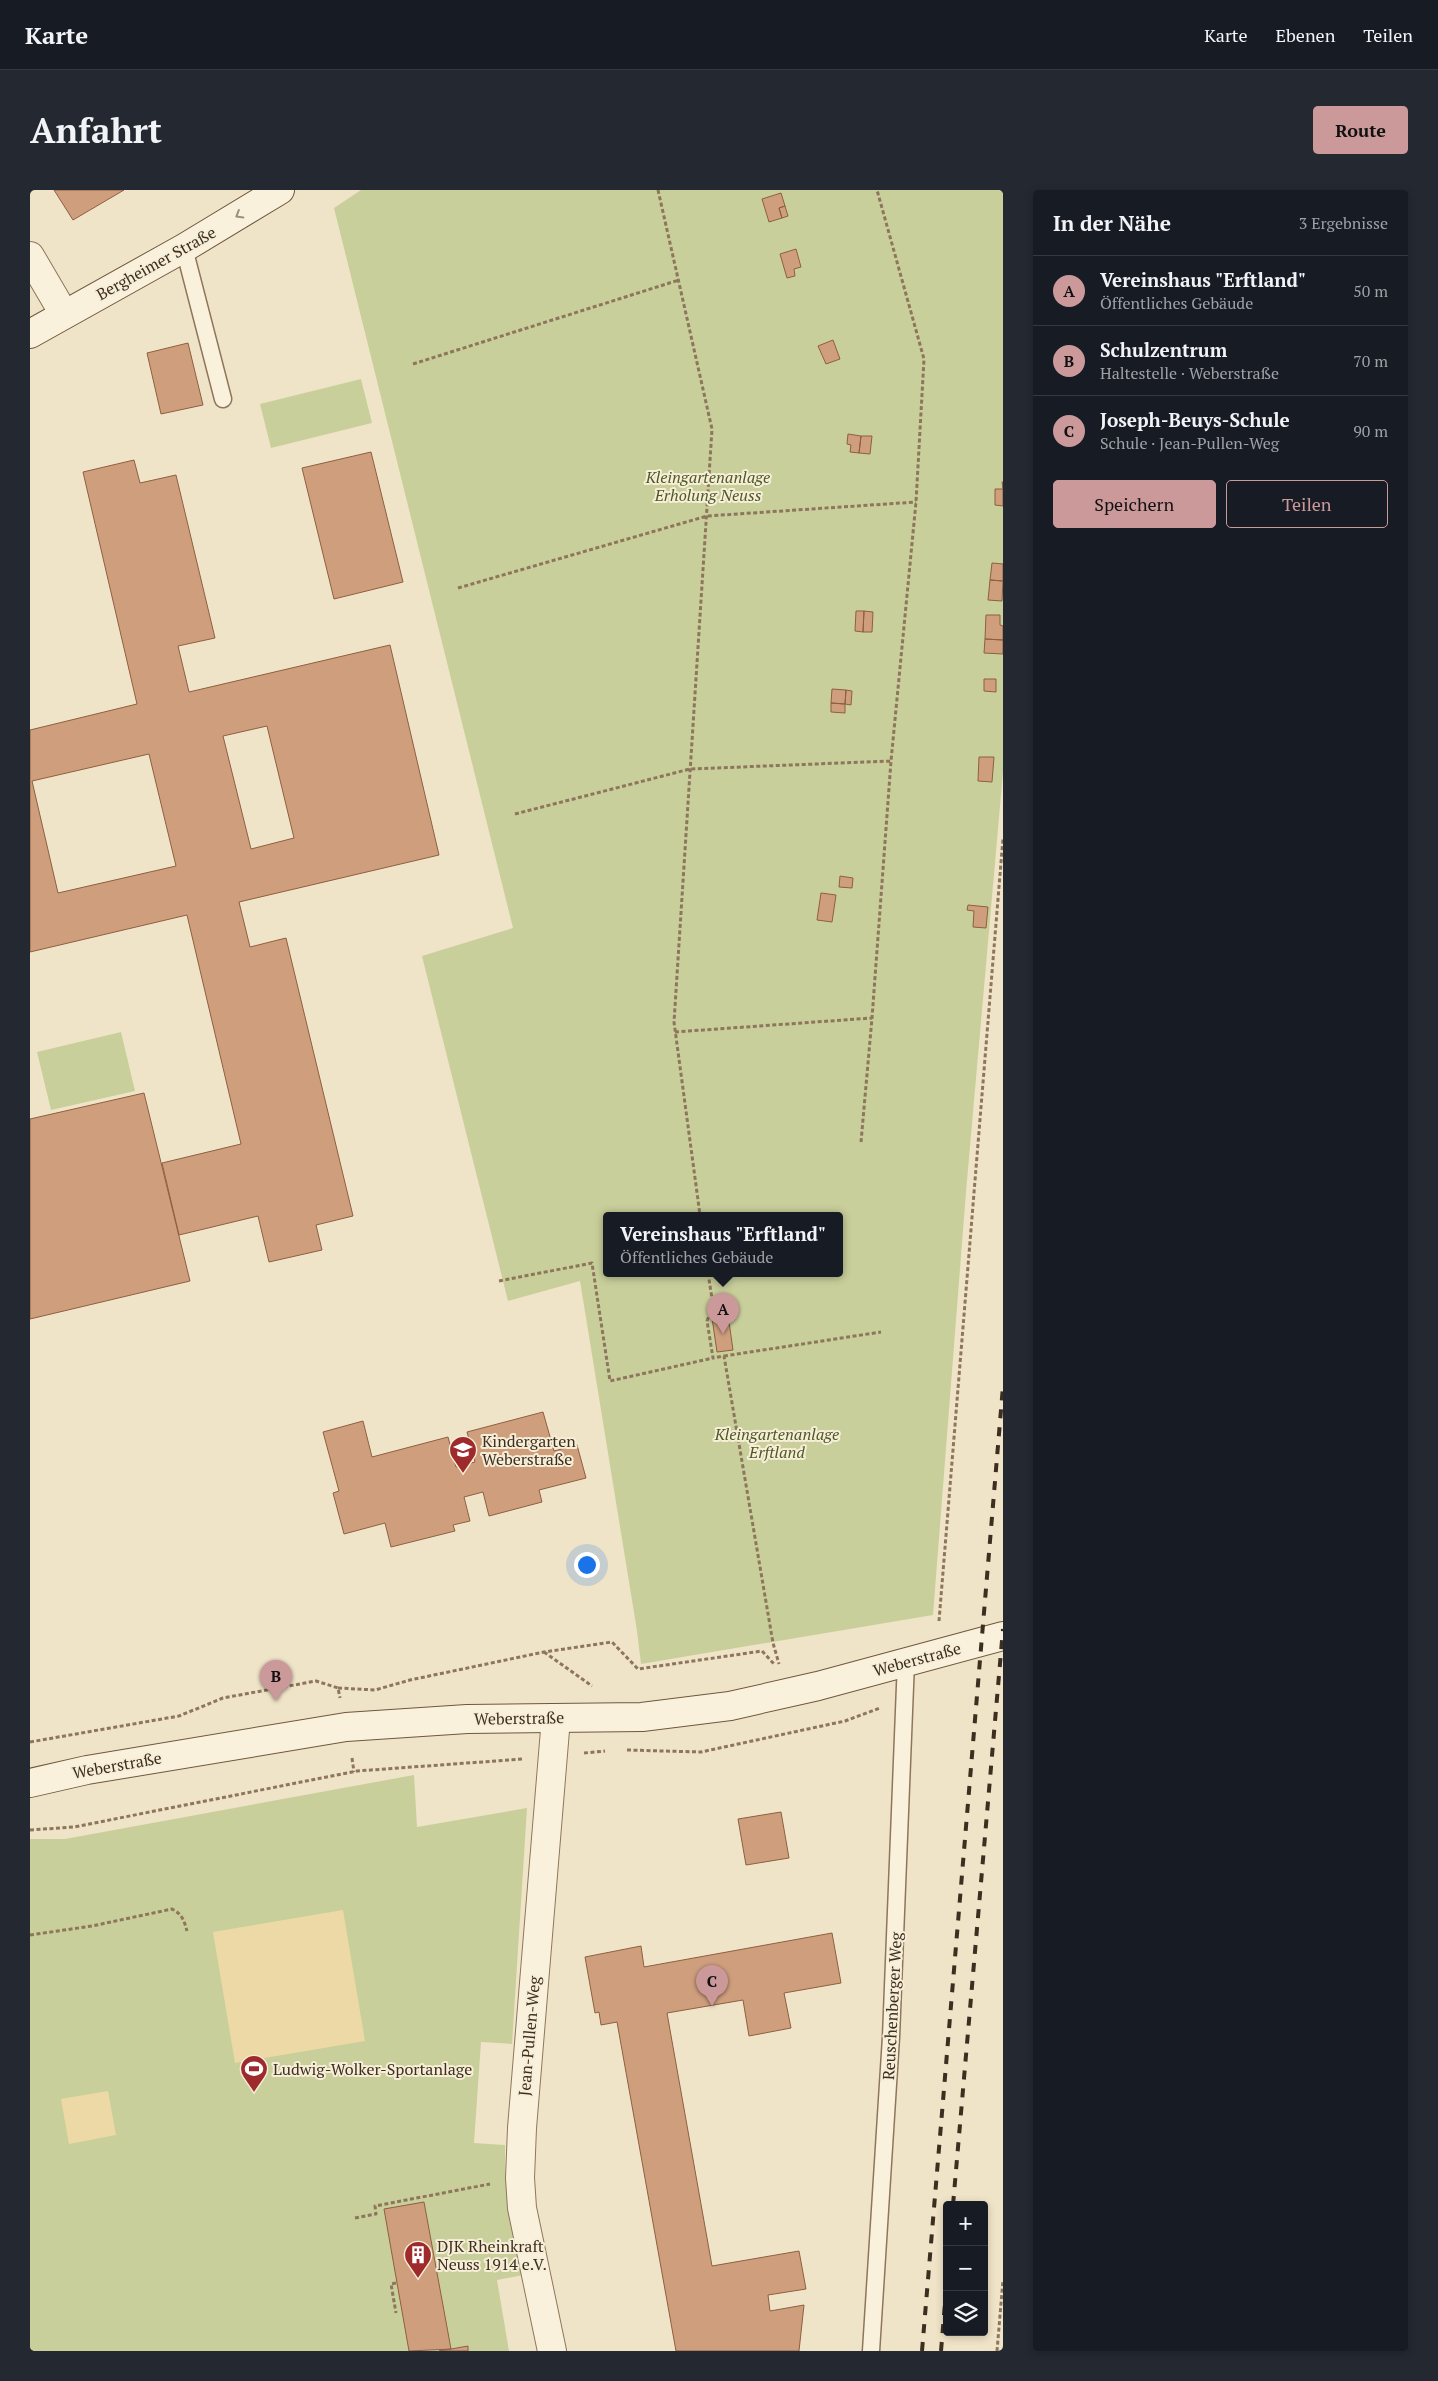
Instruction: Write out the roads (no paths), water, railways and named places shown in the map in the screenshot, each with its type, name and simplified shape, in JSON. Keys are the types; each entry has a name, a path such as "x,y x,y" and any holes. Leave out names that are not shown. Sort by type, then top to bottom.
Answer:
{"main road":[{"name":"Bergheimer Straße","path":"30,334 184,248 280,190"},
{"path":"30,256 64,314"},
{"name":"Weberstraße","path":"30,1782 346,1727 467,1719 642,1717 730,1706 818,1686 1003,1636"},
{"name":"Jean-Pullen-Weg","path":"552,2351 522,2208 520,2178 522,2128 556,1718"}],"lane":[{"path":"184,248 223,399"},
{"name":"Reuschenberger Weg","path":"871,2351 891,2037 906,1661"}],"railway":[{"path":"922,2351 1003,1386"},
{"path":"953,2201 1003,1629"},
{"path":"941,2351 946,2291"}],"place":[{"name":"Vereinshaus \"Erftland\"","path":"723,1334"},
{"name":"Kindergarten Weberstraße","path":"463,1474"},
{"name":"Schulzentrum","path":"276,1701"},
{"name":"Joseph-Beuys-Schule","path":"712,2006"},
{"name":"Ludwig-Wolker-Sportanlage","path":"254,2093"},
{"name":"DJK Rheinkraft Neuss 1914 e.V.","path":"418,2279"}],"park label":[{"name":"Kleingartenanlage Erholung Neuss","path":"708,486"},
{"name":"Kleingartenanlage Erftland","path":"777,1443"}]}
